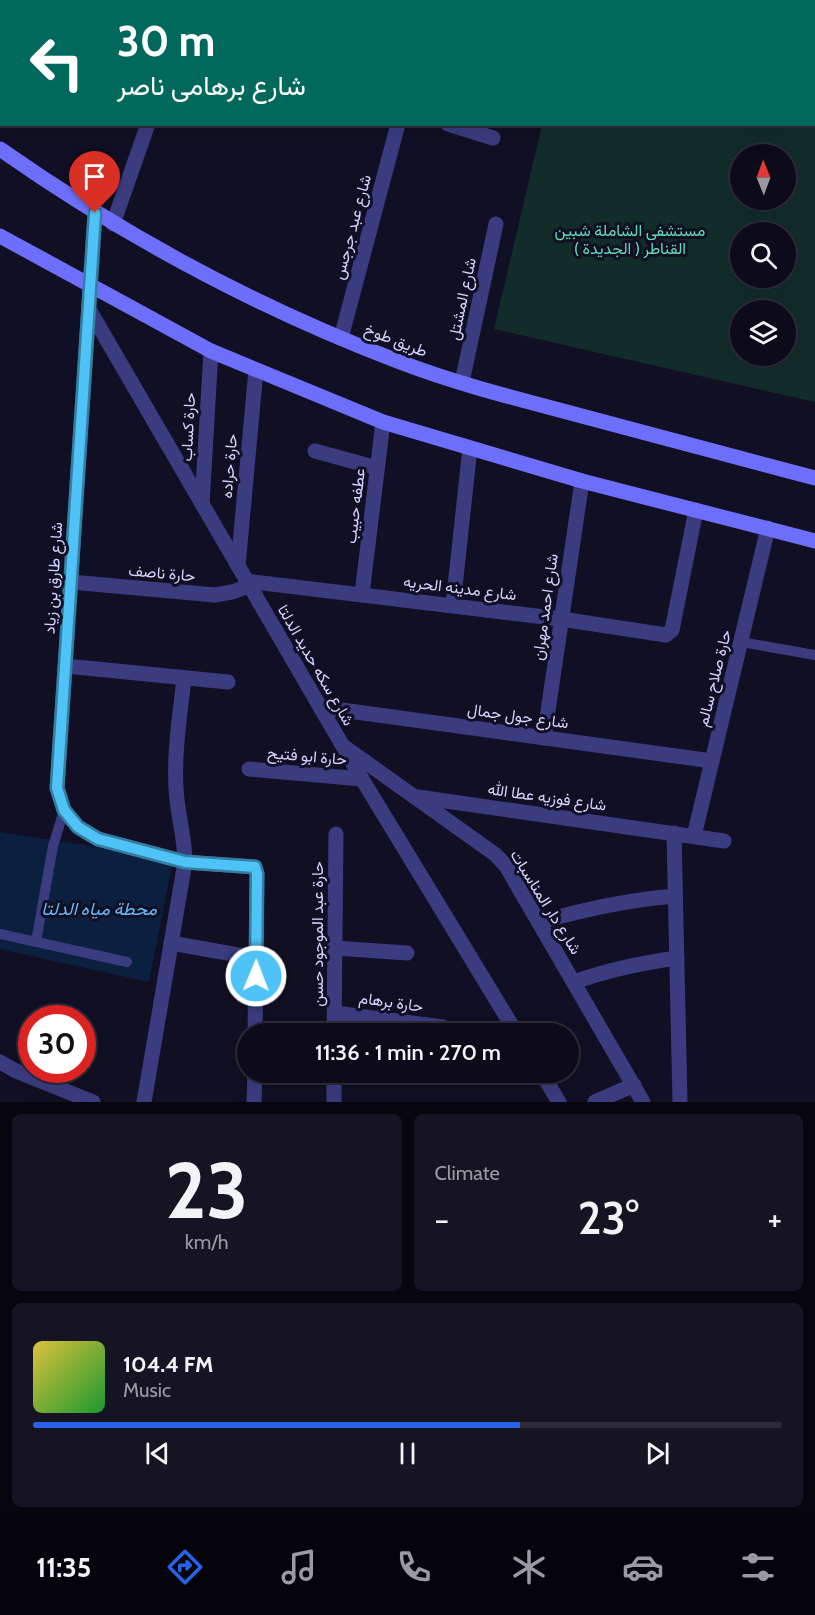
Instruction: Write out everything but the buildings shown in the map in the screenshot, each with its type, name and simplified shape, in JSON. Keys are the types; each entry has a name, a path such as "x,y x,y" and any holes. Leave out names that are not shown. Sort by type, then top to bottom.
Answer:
{"main road":[{"name":"طريق طوخ","path":"0,149 113,224 235,291 401,363 462,382 815,478"},
{"path":"0,236 211,351 382,422 582,481 815,541"}],"street":[{"path":"113,224 147,126"},
{"name":"شارع عبد جرجس","path":"341,338 397,126"},
{"path":"454,126 493,138"},
{"name":"شارع طارق بن زياد","path":"64,810 57,788 95,213"},
{"name":"شارع المشتل","path":"462,382 496,224"},
{"name":"شارع سكه حديد الدلتا","path":"90,311 341,744 510,1023"},
{"name":"حارة كساب","path":"202,504 211,351"},
{"name":"حارة حراده","path":"238,566 256,370"},
{"name":"عطفه حبيب","path":"362,594 382,422"},
{"path":"453,605 470,448"},
{"path":"315,451 377,468"},
{"name":"شارع احمد مهران","path":"544,738 582,481"},
{"name":"شارع مدينه الحريه","path":"248,583 453,605 663,635 669,634 672,630 696,510"},
{"name":"حارة صلاح سالم","path":"694,836 768,528"},
{"name":"حارة ناصف","path":"71,582 197,594 224,593 248,583"},
{"path":"66,666 228,682"},
{"path":"144,1102 185,862 185,845 177,803 175,771 184,678"},
{"name":"شارع جول جمال","path":"320,707 712,761"},
{"name":"شارع دار المناسبات","path":"341,744 496,855 510,872 540,922 643,1102"},
{"name":"حارة ابو فتيح","path":"249,769 362,779"},
{"name":"شارع فوزيه عطا الله","path":"415,797 724,840"},
{"path":"64,810 78,827 98,839 185,862 251,866 257,870 255,1023"},
{"path":"674,833 680,1102"},
{"name":"حارة عبد الموجود حسن","path":"334,1023 336,834"},
{"path":"540,922 607,904 675,896"},
{"path":"171,943 256,958"},
{"path":"335,948 407,953"},
{"path":"574,981 608,970 677,958"},
{"name":"حارة برهام","path":"334,1013 412,1023"},
{"path":"0,1062 6,1067 93,1102"},
{"path":"254,1102 255,1083"},
{"path":"334,1083 334,1102"},
{"path":"548,1083 559,1102"},
{"path":"595,1102 634,1085"},
{"path":"50,1102 53,1086"}],"lane":[{"path":"741,642 815,655"},
{"path":"36,942 53,846 64,810"},
{"path":"0,934 127,962"}],"green space":[{"name":"مستشفي الشاملة شبين القناطر ( الجديدة )","path":"542,126 815,126 815,402 494,329"}],"water":[{"name":"محطة مياه الدلتا","path":"0,832 173,859 149,982 0,949"}],"route":[{"path":"95,213 57,788 64,810 78,827 98,839 185,862 255,867 257,870 256,976"}]}
